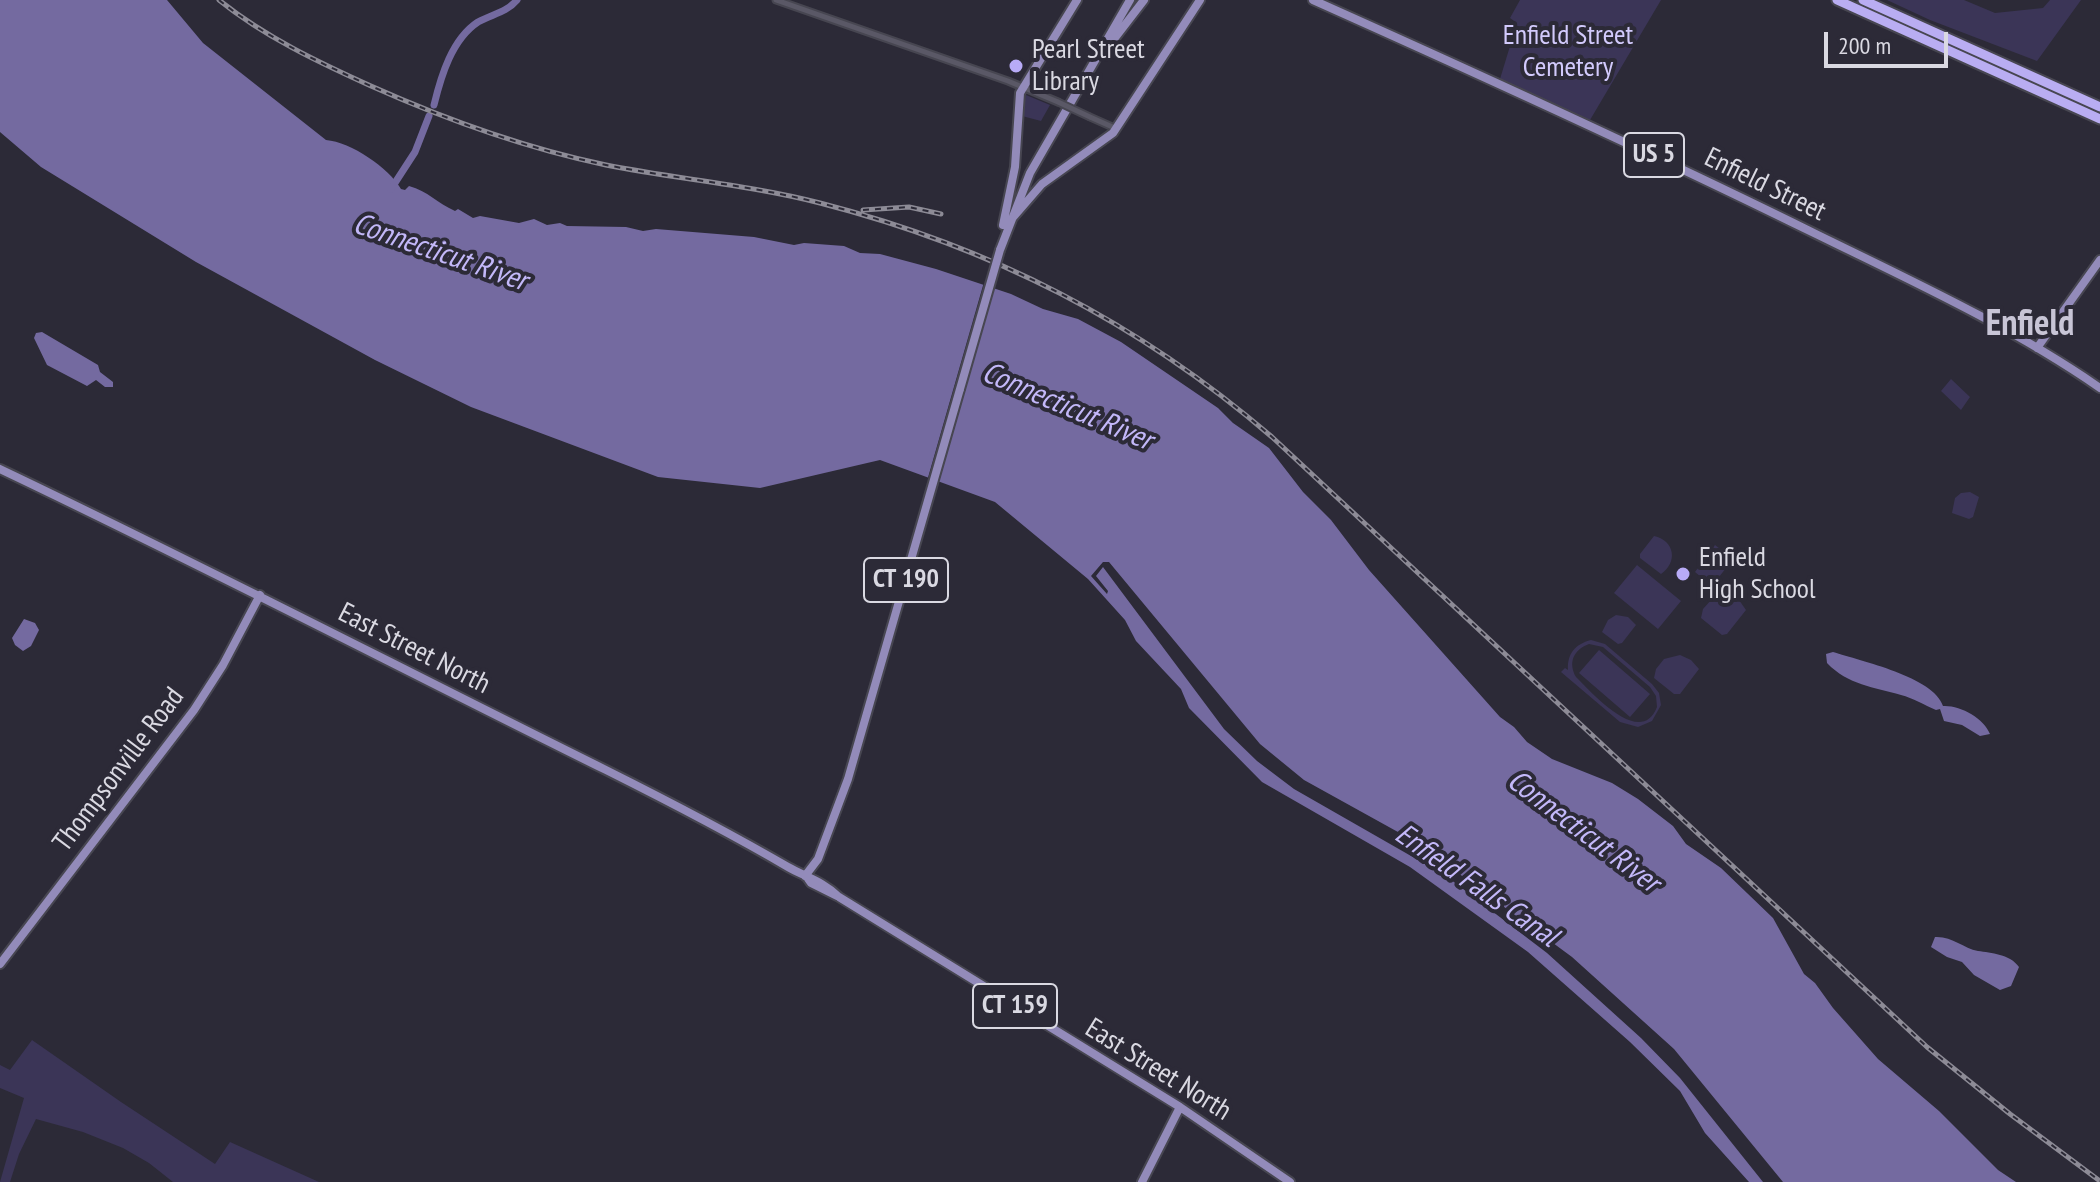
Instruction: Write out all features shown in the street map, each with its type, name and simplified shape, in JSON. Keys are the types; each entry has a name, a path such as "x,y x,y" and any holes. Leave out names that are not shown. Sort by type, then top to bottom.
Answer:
{"highway":[{"path":"1837,0 2100,119"},
{"path":"1863,0 2100,107"}],"main road":[{"path":"1001,248 1016,158 1019,99 1077,0"},
{"name":"CT 190","path":"805,876 818,859 846,787 1009,222 1036,161 1130,0"},
{"name":"CT 190","path":"1090,68 1144,0"},
{"path":"1009,222 1038,187 1117,129 1200,0"},
{"name":"Enfield Street","path":"1313,0 1601,129 1894,272 2037,348 2100,388"},
{"path":"2037,348 2100,260"},
{"name":"East Street North","path":"0,469 260,595 715,824 817,880 839,897 1180,1107 1290,1182"},
{"name":"Thompsonville Road","path":"0,964 194,710 223,665 260,595"},
{"path":"1142,1182 1180,1107"}],"street":[{"path":"776,0 1024,87 1117,129"}],"green space":[{"name":"Enfield Street Cemetery","path":"1520,0 1661,0 1590,120 1500,79 1517,23 1510,18"},
{"path":"1887,0 1964,0 1995,13 2043,8 2050,0 2081,0 2037,61"},
{"path":"1026,95 1050,105 1041,121 1022,116"},
{"path":"1951,379 1970,397 1961,410 1941,391"},
{"path":"1970,492 1979,497 1973,517 1969,519 1952,513 1955,498 1961,493"},
{"path":"1654,536 1666,542 1672,552 1670,564 1661,574 1640,558"},
{"path":"1715,545 1733,559 1712,586 1695,572"},
{"path":"1637,565 1681,601 1658,629 1614,593"},
{"path":"1728,595 1739,600 1746,610 1727,634 1722,635 1701,618 1703,609 1712,599"},
{"path":"1616,615 1628,617 1636,625 1618,644 1602,632 1608,620"},
{"path":"1591,640 1605,644 1652,684 1659,693 1661,705 1652,721 1638,727 1620,722 1561,672 1565,668 1568,670 1571,655 1576,647","holes":["1589,644 1603,647 1650,687 1656,696 1657,707 1650,718 1640,722 1617,714 1576,677 1572,667 1576,653"]},
{"path":"1599,650 1650,694 1630,717 1579,673"},
{"path":"1680,655 1691,660 1699,669 1680,694 1674,694 1654,678 1656,669 1664,659"},
{"path":"32,1040 215,1164 230,1142 319,1182 173,1182 123,1148 83,1132 36,1119 10,1182 0,1182 24,1098 0,1088 0,1065 10,1070"}],"water":[{"path":"0,0 167,0 203,43 326,140 368,157 388,173 401,189 409,186 416,188 473,218 480,216 519,223 534,219 547,225 626,227 643,231 656,229 754,237 794,245 844,246 860,253 880,254 936,269 1011,294 1043,309 1078,319 1121,342 1218,408 1233,423 1269,448 1369,570 1500,717 1527,742 1552,759 1612,783 1638,799 1673,826 1686,844 1721,868 1773,918 1804,974 1878,1059 1939,1111 1998,1170 2016,1182 1783,1182 1674,1049 1572,957 1416,842 1304,780 1260,744 1109,562 1103,562 1091,576 1107,594 1108,591 1096,576 1103,567 1224,729 1257,761 1294,789 1446,876 1547,953 1641,1038 1680,1078 1763,1182 1749,1182 1705,1133 1680,1091 1630,1042 1528,952 1410,867 1262,782 1189,708 1181,689 1136,641 1125,620 1088,579 995,502 880,460 760,488 658,477 471,407 375,360 196,262 41,167 0,132"},
{"path":"42,332 98,365 100,372 113,382 113,387 105,387 96,380 87,386 47,365 34,338 36,333"},
{"path":"24,619 35,623 39,630 31,646 23,651 12,638"},
{"path":"1833,652 1912,679 1937,696 1943,706 1957,708 1977,718 1990,734 1980,736 1962,725 1944,721 1940,709 1844,676 1827,663 1826,654"},
{"path":"1935,937 2011,959 2019,967 2011,986 2000,990 1974,975 1962,962 1931,947"}],"pier":[{"path":"984,282 995,286 938,485 927,481"}],"waterway":[{"path":"434,105 444,70 461,38 478,22 504,11 517,0"},
{"path":"391,189 415,152 429,116"}],"railway":[{"path":"219,0 255,26 312,58 457,121 576,158 794,197 883,221 1003,266 1115,324 1169,358 1272,437 1927,1047 2100,1181"},
{"path":"863,210 909,207 941,214"}],"place":[{"name":"Pearl Street Library","path":"1016,66"},
{"name":"Enfield High School","path":"1683,574"}],"district":[{"name":"Enfield","path":"2030,325"}],"water label":[{"name":"Connecticut River","path":"440,253"},
{"name":"Connecticut River","path":"1067,407"},
{"name":"Connecticut River","path":"1583,832"},
{"name":"Enfield Falls Canal","path":"1476,886"}]}
